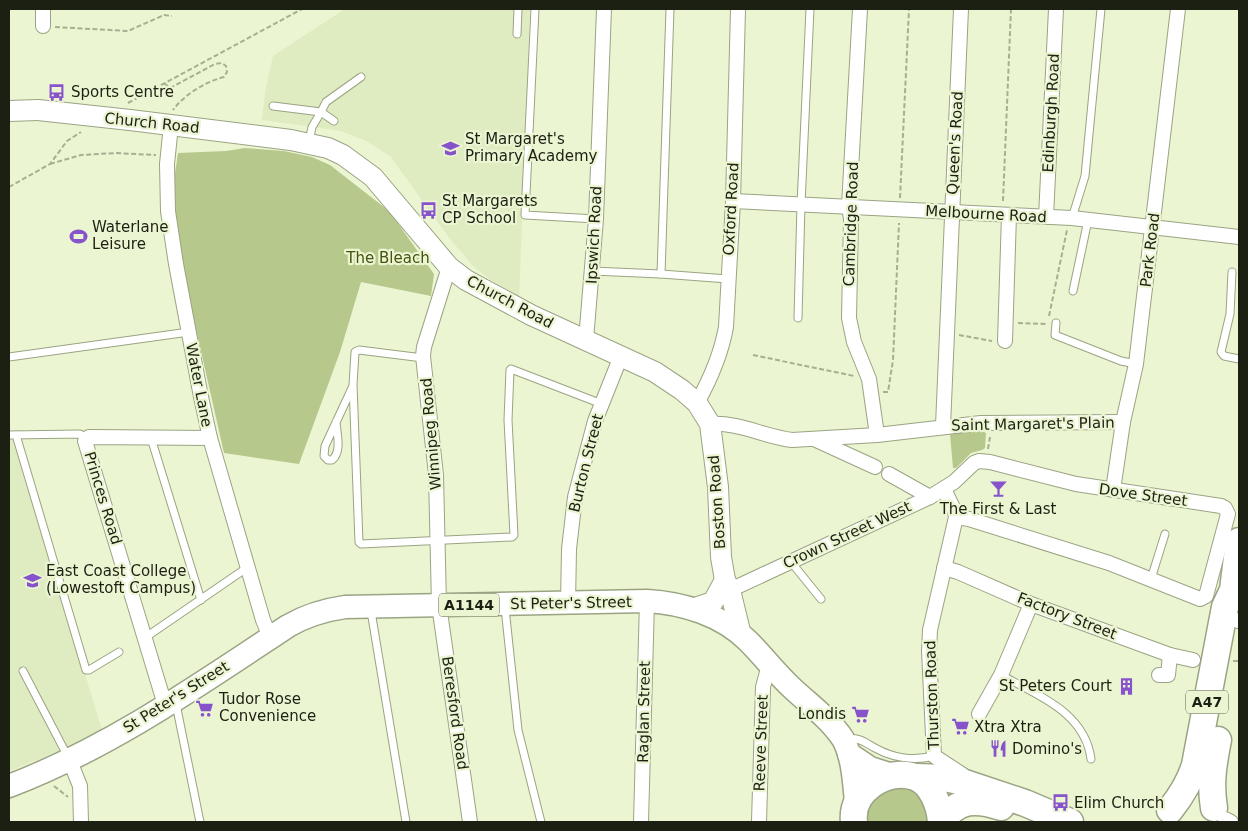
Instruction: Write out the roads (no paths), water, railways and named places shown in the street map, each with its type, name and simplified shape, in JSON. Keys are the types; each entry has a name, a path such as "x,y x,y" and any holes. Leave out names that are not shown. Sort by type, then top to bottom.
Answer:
{"highway":[{"name":"A47","path":"1159,819 1180,797 1192,775 1195,765 1225,606 1233,590 1239,542"},
{"name":"A47","path":"1225,818 1212,792 1212,771 1236,661 1238,608 1233,590"},
{"path":"855,812 872,786 880,779 904,776 926,785 936,799 942,822"},
{"name":"St Peter's Street","path":"904,776 944,778 1025,803 1070,822"},
{"path":"942,822 950,811 962,804 977,801 987,802 1039,822"},
{"path":"1159,819 1183,806 1192,805 1225,818"}],"main road":[{"name":"Church Road","path":"9,111 128,112 172,125 255,134 309,143 343,155 373,177 449,267 466,280 531,315 655,372 682,390 697,403 710,424"},
{"name":"Boston Road","path":"710,424 718,487 721,557 726,586 741,634"},
{"path":"692,609 713,602 726,586"},
{"name":"St Peter's Street","path":"9,786 70,761 170,702 270,637 308,615 336,608 370,606 647,601 663,602 706,613 741,634 771,667 832,725 846,747 870,768 904,776"},
{"path":"846,747 855,812"}],"street":[{"path":"43,26 44,9"},
{"name":"Ipswich Road","path":"586,340 596,219 604,9"},
{"name":"Oxford Road","path":"697,403 711,379 723,348 726,327 733,201 738,9"},
{"name":"Cambridge Road","path":"860,9 849,206 851,219 848,318 854,342 869,379 876,435"},
{"name":"Queen's Road","path":"944,426 961,9"},
{"name":"Edinburgh Road","path":"1046,217 1056,9"},
{"name":"Park Road","path":"1112,490 1123,422 1136,364 1178,9"},
{"name":"Water Lane","path":"172,125 168,156 168,211 189,332 210,438 263,620 270,637"},
{"name":"Melbourne Road","path":"733,201 1071,218 1239,236"},
{"path":"1005,341 1006,215"},
{"name":"Winnipeg Road","path":"439,604 436,475 424,347 449,267"},
{"name":"Burton Street","path":"568,603 569,549 575,497 602,404 621,356"},
{"name":"Saint Margaret's Plain","path":"944,426 988,423 1123,422"},
{"path":"710,424 732,425 779,439 815,440 876,435 944,426"},
{"name":"Princes Road","path":"170,702 146,637 85,441 87,438 210,438"},
{"path":"815,440 875,467"},
{"name":"Dove Street","path":"968,469 974,463 986,461 1076,484 1225,508 1228,514 1206,596 1200,598 1151,578"},
{"name":"Crown Street West","path":"726,586 791,562 930,497 944,490 968,469"},
{"path":"889,474 930,497"},
{"path":"944,490 956,517 1007,531 1151,578"},
{"name":"Thurston Road","path":"956,517 930,630 929,651 934,756 984,790"},
{"name":"Factory Street","path":"944,568 958,572 1031,604 1170,655 1193,660"},
{"name":"Raglan Street","path":"642,822 647,601"},
{"name":"Beresford Road","path":"439,604 470,822"},
{"path":"979,714 1001,675 1031,604"},
{"path":"1159,674 1168,675 1170,655"},
{"name":"Reeve Street","path":"759,822 763,687 767,672 771,667"},
{"path":"70,761 80,786 81,822"}],"lane":[{"path":"39,9 44,9"},
{"path":"516,34 518,9"},
{"path":"535,9 525,215 596,219"},
{"path":"661,274 670,9"},
{"path":"798,318 810,9"},
{"path":"1071,218 1084,176 1101,9"},
{"path":"309,143 312,127 326,102 361,77"},
{"path":"273,106 321,112 334,120"},
{"path":"1073,291 1088,220"},
{"path":"592,271 728,279"},
{"path":"1232,272 1230,314 1221,352 1224,356 1239,359"},
{"path":"1056,323 1055,335 1121,361 1136,364"},
{"path":"9,357 189,332"},
{"path":"424,358 356,350 353,385 359,542 361,544 512,538 514,535 508,420 511,369 602,404"},
{"path":"336,422 337,454 332,460 328,460 324,456 323,450 353,385"},
{"path":"87,438 80,434 12,435 86,670 119,652"},
{"path":"151,438 201,600"},
{"path":"1151,578 1165,534"},
{"path":"791,562 821,598"},
{"path":"146,637 248,567"},
{"path":"505,605 518,730 541,822"},
{"path":"370,606 406,822"},
{"path":"23,671 70,761"},
{"path":"1001,675 1063,710 1089,745 1090,759"},
{"path":"170,702 200,822"},
{"path":"846,747 860,739 876,748 907,760 934,756"}],"place":[{"name":"Sports Centre","path":"57,92"},
{"name":"St Margaret's Primary Academy","path":"451,148"},
{"name":"St Margarets CP School","path":"428,210"},
{"name":"Waterlane Leisure","path":"78,236"},
{"name":"The First & Last","path":"998,488"},
{"name":"East Coast College (Lowestoft Campus)","path":"32,580"},
{"name":"St Peters Court","path":"1126,686"},
{"name":"Tudor Rose Convenience","path":"205,708"},
{"name":"Londis","path":"860,714"},
{"name":"Xtra Xtra","path":"960,727"},
{"name":"Domino's","path":"998,749"},
{"name":"Elim Church","path":"1060,803"}],"park label":[{"name":"The Bleach","path":"388,258"}]}
